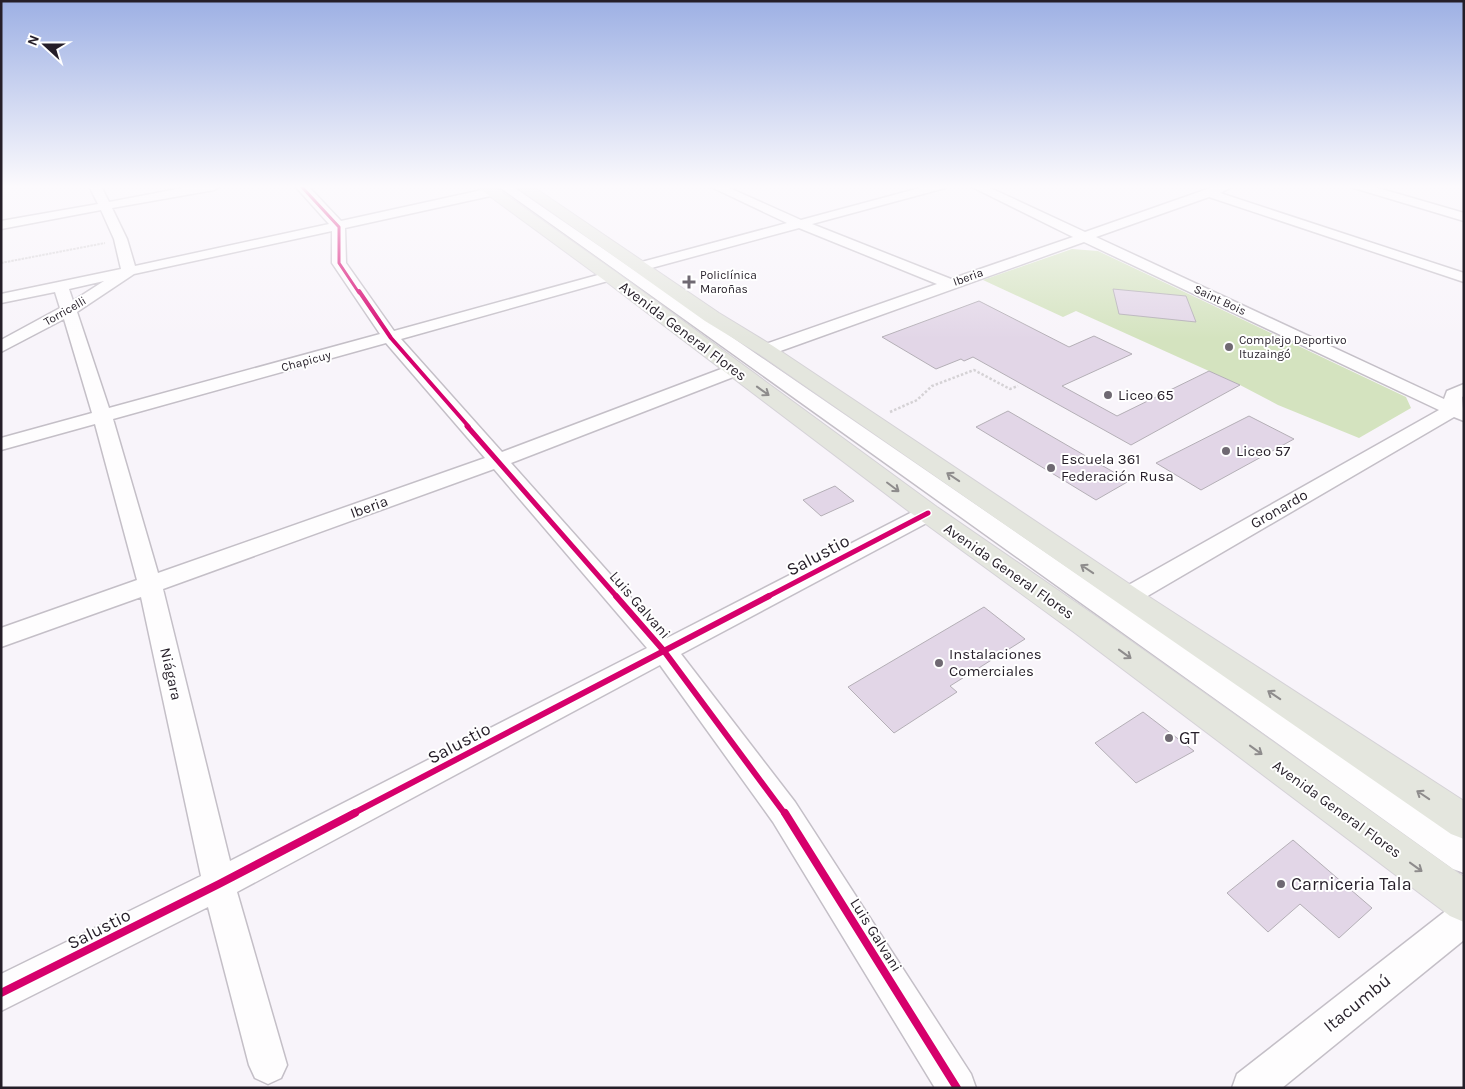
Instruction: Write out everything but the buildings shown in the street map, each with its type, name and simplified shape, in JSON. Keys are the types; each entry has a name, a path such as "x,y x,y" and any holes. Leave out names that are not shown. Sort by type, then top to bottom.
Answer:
{"main road":[{"name":"Avenida General Flores","path":"558,237 928,513 1107,610 1464,822"},
{"name":"Avenida General Flores","path":"595,237 712,317 766,350 1107,610 1464,902"}],"street":[{"path":"119,237 128,262 128,272"},
{"path":"1,299 65,298 128,272 289,237"},
{"name":"Luis Galvani","path":"339,237 339,263 391,338 664,651 784,812 957,1088"},
{"name":"Avenida General Flores","path":"564,237 1464,858"},
{"path":"639,267 756,237"},
{"path":"832,237 950,284"},
{"name":"Iberia","path":"766,350 1081,237"},
{"name":"Saint Bois","path":"1085,237 1458,412"},
{"path":"1340,237 1464,278"},
{"name":"Torricelli","path":"1,347 65,298 128,272"},
{"name":"Chapicuy","path":"1,444 391,338 610,276"},
{"name":"Niágara","path":"65,298 103,417 150,585 219,884 268,1065"},
{"name":"Iberia","path":"1,638 497,461 735,370"},
{"path":"1458,412 1453,395 1464,389"},
{"name":"Gronardo","path":"1107,610 1458,412"},
{"name":"Salustio","path":"1,993 219,884 928,513"},
{"name":"Itacumbú","path":"1250,1088 1464,918"}],"path":[{"path":"1,263 120,240"},
{"path":"890,412 917,400 932,386 974,370 1010,389 1018,386"}],"green space":[{"name":"Complejo Deportivo Ituzaingó","path":"1072,249 1098,251 1406,397 1411,408 1359,438 1278,405 1240,385 1076,311 1063,317 983,280"}],"cycle path":[{"path":"339,237 339,263 391,338 664,651 784,812 957,1088"},
{"path":"1,993 219,884 928,513"}],"place":[{"name":"Policlínica Maroñas","path":"689,282"},
{"name":"Complejo Deportivo Ituzaingó","path":"1229,347"},
{"name":"Liceo 65","path":"1108,395"},
{"name":"Liceo 57","path":"1226,451"},
{"name":"Escuela 361 Federación Rusa","path":"1051,468"},
{"name":"Instalaciones Comerciales","path":"939,663"},
{"name":"GT","path":"1169,738"},
{"name":"Carniceria Tala","path":"1281,884"}]}
